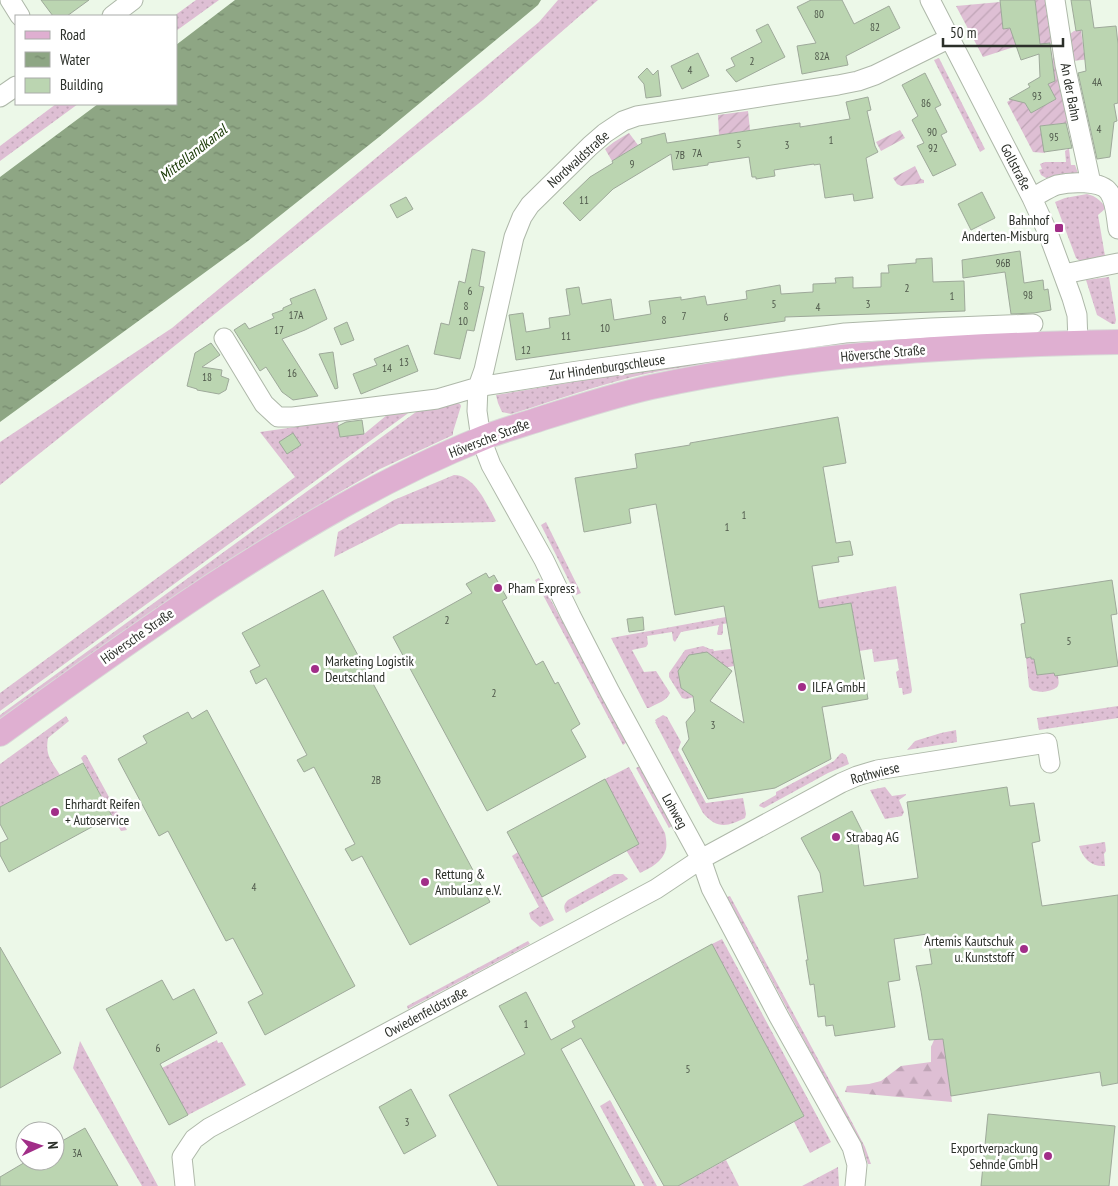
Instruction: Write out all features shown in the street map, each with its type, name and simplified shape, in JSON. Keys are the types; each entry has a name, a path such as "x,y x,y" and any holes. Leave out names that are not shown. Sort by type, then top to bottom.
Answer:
{"main road":[{"name":"Höversche Straße","path":"0,734 150,627 313,523 416,468 505,430 630,392 729,372 821,359 900,351 1118,342"}],"street":[{"path":"10,0 19,15"},
{"path":"113,15 133,0"},
{"name":"Gollstraße","path":"930,0 1032,198 1048,233 1077,315 1078,343"},
{"name":"An der Bahn","path":"1056,0 1066,65 1091,183"},
{"name":"Nordwaldstraße","path":"481,439 477,411 478,387 484,370 514,237 522,217 530,205 605,133 623,121 637,116 838,86 858,81 875,75 950,38"},
{"path":"0,97 15,87"},
{"path":"1032,198 1056,186 1091,183 1101,186 1108,190 1114,204 1118,229"},
{"path":"1064,274 1118,263"},
{"name":"Zur Hindenburgschleuse","path":"224,338 264,404 278,417 293,417 437,399 478,387 845,333 1033,324"},
{"name":"Lohweg","path":"481,439 491,464 544,560 610,692 701,859 711,888 852,1147 856,1165 856,1186"},
{"name":"Rothwiese","path":"701,859 841,783 877,770 1047,743 1050,763"},
{"name":"Owiedenfeldstraße","path":"185,1186 182,1157 194,1139 209,1128 656,889 701,859"}],"green space":[{"path":"196,0 219,0 178,30 178,15 175,15"},
{"path":"558,0 598,0 483,100 0,485 0,442 172,328 539,22"},
{"path":"1035,0 1050,0 1067,123 1040,126 1045,153 1033,152 1007,102 1020,94 1031,113 1056,99 1048,84 1054,81 1052,43 1017,46 983,57 956,6 1000,2 1004,29 1038,25"},
{"path":"1081,30 1084,53 1099,52 1100,58 1072,61 1067,36 1074,31"},
{"path":"939,58 985,149 980,152 934,60"},
{"path":"55,105 77,105 0,161 0,146"},
{"path":"748,111 750,130 719,135 718,115"},
{"path":"900,130 905,138 881,151 876,142"},
{"path":"629,133 638,145 612,161 605,149"},
{"path":"1068,149 1071,165 1075,165 1078,173 1046,178 1041,175 1039,170 1042,169 1040,164 1045,162 1066,162 1065,151"},
{"path":"915,166 924,183 901,186 897,184 893,178"},
{"path":"1087,194 1098,199 1106,208 1098,215 1105,256 1080,261 1076,258 1055,202"},
{"path":"1109,277 1115,324 1097,315 1086,280"},
{"path":"1035,330 794,353 677,368 615,382 511,414 502,412 496,395 650,369 836,341"},
{"path":"456,402 461,406 453,435 380,469 333,496 126,630 0,720 0,715 416,412"},
{"path":"408,413 0,711 0,693 295,477 260,432 338,421 340,437 364,434 387,415"},
{"path":"454,475 461,476 474,485 496,521 399,524 334,557 338,532 394,500"},
{"path":"546,522 581,593 576,595 541,525"},
{"path":"539,578 627,742 623,745 535,580"},
{"path":"896,586 912,690 911,693 903,695 902,688 899,688 896,672 899,670 897,659 874,662 872,649 859,651 851,603 723,624 722,635 717,634 719,625 681,632 675,642 672,632 647,636 648,644 646,647 632,650 644,672 656,671 670,693 664,700 649,708 647,708 611,638"},
{"path":"703,646 714,651 732,650 734,666 723,668 689,655 678,671 681,688 694,697 682,698 669,677 669,673 685,650"},
{"path":"1031,657 1031,659 1034,659 1037,675 1054,673 1058,675 1059,683 1057,687 1050,691 1041,692 1033,691 1029,687 1026,658"},
{"path":"1118,706 1118,718 1039,730 1037,718"},
{"path":"663,715 667,717 681,742 678,750 706,803 743,798 745,818 722,825 713,822 703,813 655,722 655,720"},
{"path":"66,716 69,721 48,738 47,744 50,758 60,775 0,807 0,764"},
{"path":"956,730 957,742 907,750 915,741"},
{"path":"842,753 846,755 849,764 828,773 764,808 759,806 776,795 776,792 834,761"},
{"path":"86,755 127,830 121,831 112,816 81,758"},
{"path":"640,766 672,826 669,828 636,768"},
{"path":"629,767 665,833 666,841 666,849 662,858 656,864 640,873 626,850 639,844 605,779"},
{"path":"885,787 892,796 906,794 899,800 904,812 902,816 885,819 870,790"},
{"path":"1105,842 1105,866 1092,864 1083,855 1079,846"},
{"path":"518,852 554,920 540,927 531,919 529,913 539,907 512,856"},
{"path":"614,874 623,874 628,879 566,913 564,906 568,900"},
{"path":"730,896 865,1147 871,1164 868,1164 859,1142 727,897"},
{"path":"722,939 831,1142 810,1153 794,1122 804,1116 712,944"},
{"path":"528,941 530,944 408,1009 407,1006"},
{"path":"943,1038 952,1102 845,1092 847,1086 881,1081 901,1066 931,1062 931,1047 934,1040"},
{"path":"217,1040 218,1043 222,1042 246,1085 188,1115 162,1068"},
{"path":"80,1041 158,1186 142,1186 73,1068"},
{"path":"610,1100 657,1186 644,1186 600,1106"},
{"path":"726,1160 739,1186 678,1186"},
{"path":"838,1167 839,1186 802,1186"}],"water":[{"name":"Mittellandkanal","path":"235,0 541,0 538,5 379,137 248,241 0,422 0,177 97,105 178,105 178,43"}],"building":[{"path":"41,0 89,0 68,15 52,15"},
{"path":"811,0 842,0 854,24 889,6 900,28 846,56 848,65 802,74 797,46 816,43 797,7"},
{"path":"1000,0 1035,0 1040,44 1050,43 1055,81 1048,84 1056,99 1031,113 1025,103 1009,99 1030,87 1028,84 1040,77 1039,54 1021,60 1010,28 1003,29"},
{"path":"1071,0 1090,0 1094,28 1116,26 1118,44 1118,103 1114,104 1117,121 1114,122 1110,157 1097,159 1078,73 1086,71 1082,30 1076,31"},
{"path":"768,24 785,57 736,82 726,70 735,66 731,58 762,42 756,30"},
{"path":"698,53 709,76 682,89 671,66"},
{"path":"647,68 653,75 658,70 661,96 646,98 644,84 638,77"},
{"path":"925,73 941,105 935,108 947,132 941,135 956,165 933,176 917,146 924,143 912,120 918,116 902,85"},
{"path":"868,97 871,110 867,111 878,152 866,158 873,198 854,201 853,194 825,198 820,164 774,170 775,176 756,179 756,177 752,177 749,157 673,170 671,154 613,189 580,221 563,203 590,177 642,143 641,139 665,133 667,143 800,123 800,127 850,119 846,102"},
{"path":"1066,123 1072,148 1044,152 1040,126"},
{"path":"982,192 995,218 971,230 958,204"},
{"path":"406,197 413,209 397,218 390,205"},
{"path":"472,249 485,252 479,286 484,287 474,331 467,330 460,359 434,354 441,323 449,325 459,281 465,283"},
{"path":"1020,251 1024,283 1043,280 1044,290 1048,289 1051,310 1011,314 1005,272 963,278 962,260"},
{"path":"932,258 933,282 964,281 965,311 785,317 785,321 516,360 509,315 523,313 526,332 550,328 549,318 570,315 566,289 579,287 582,304 611,299 614,320 651,314 649,301 681,297 681,300 705,296 707,305 747,299 746,291 780,285 781,294 813,292 813,284 836,283 835,278 853,277 853,288 881,287 881,273 889,273 888,265 916,263 916,259"},
{"path":"315,289 327,319 282,339 318,396 293,400 282,392 266,367 260,371 234,330 245,323 249,329 274,318 272,314 292,304 290,299"},
{"path":"347,322 354,340 341,345 334,328"},
{"path":"211,343 220,355 202,367 222,370 221,376 229,379 226,390 219,394 187,386 195,353"},
{"path":"408,345 418,371 361,394 353,374 377,365 374,359"},
{"path":"333,352 338,388 335,389 319,354"},
{"path":"838,417 846,463 823,467 836,543 850,541 853,555 838,557 839,562 812,566 819,608 851,603 868,699 822,707 831,759 775,788 708,799 682,749 689,739 686,722 695,711 693,696 681,688 678,671 689,655 707,652 732,671 710,701 744,723 724,606 675,615 656,504 629,509 631,523 584,532 575,478 637,468 635,454"},
{"path":"362,420 364,434 340,437 338,426 346,422"},
{"path":"293,433 301,445 287,454 279,442"},
{"path":"486,573 489,578 494,575 507,598 502,601 536,665 543,661 555,684 558,682 580,724 571,730 586,757 487,811 393,637 472,593 466,584"},
{"path":"1112,580 1117,614 1111,615 1118,666 1055,676 1054,673 1037,675 1034,659 1031,659 1031,657 1026,658 1021,624 1025,623 1020,594"},
{"path":"323,590 490,902 410,945 362,856 352,861 345,849 355,844 314,767 304,772 297,760 307,755 266,678 256,684 250,671 260,666 242,633"},
{"path":"643,617 644,630 629,632 627,619"},
{"path":"207,710 355,986 265,1035 248,1002 263,994 233,938 226,941 168,831 159,836 118,759 147,743 143,736 188,712 192,719"},
{"name":"Ehrhardt Reifen + Autoservice","path":"83,763 112,816 9,872 0,855 0,843 8,839 0,824 0,807"},
{"path":"605,779 639,844 542,897 507,832"},
{"name":"Artemis Kautschuk u. Kunststoff","path":"1007,787 1010,806 1034,803 1040,841 1032,843 1042,906 1118,895 1118,1083 1102,1086 1100,1072 951,1096 943,1039 929,1040 916,966 932,964 927,934 894,939 900,980 888,982 895,1027 835,1036 833,1025 826,1026 825,1016 818,1017 814,984 810,985 798,896 823,892 820,873 801,838 852,811 866,839 858,843 864,886 918,878 907,802"},
{"path":"712,944 804,1116 678,1186 664,1186 581,1038 561,1049 635,1186 498,1186 449,1095 525,1054 499,1006 526,992 551,1040 575,1027 572,1021"},
{"path":"0,947 61,1053 0,1088"},
{"path":"162,980 173,1000 194,989 217,1033 160,1064 188,1115 169,1125 106,1009"},
{"path":"411,1089 436,1136 404,1154 379,1107"},
{"name":"Exportverpackung Sehnde GmbH","path":"988,1114 1115,1126 1109,1186 981,1186"},
{"path":"85,1128 118,1186 0,1186 0,1177 15,1168 15,1171 65,1171 65,1139"}],"place":[{"name":"Bahnhof Anderten-Misburg","path":"1059,228"},
{"name":"Pham Express","path":"498,588"},
{"name":"Marketing Logistik Deutschland","path":"315,669"},
{"name":"ILFA GmbH","path":"802,687"},
{"name":"Ehrhardt Reifen + Autoservice","path":"55,812"},
{"name":"Strabag AG","path":"836,837"},
{"name":"Rettung & Ambulanz e.V.","path":"425,882"},
{"name":"Artemis Kautschuk u. Kunststoff","path":"1024,949"},
{"name":"Exportverpackung Sehnde GmbH","path":"1048,1156"}]}
